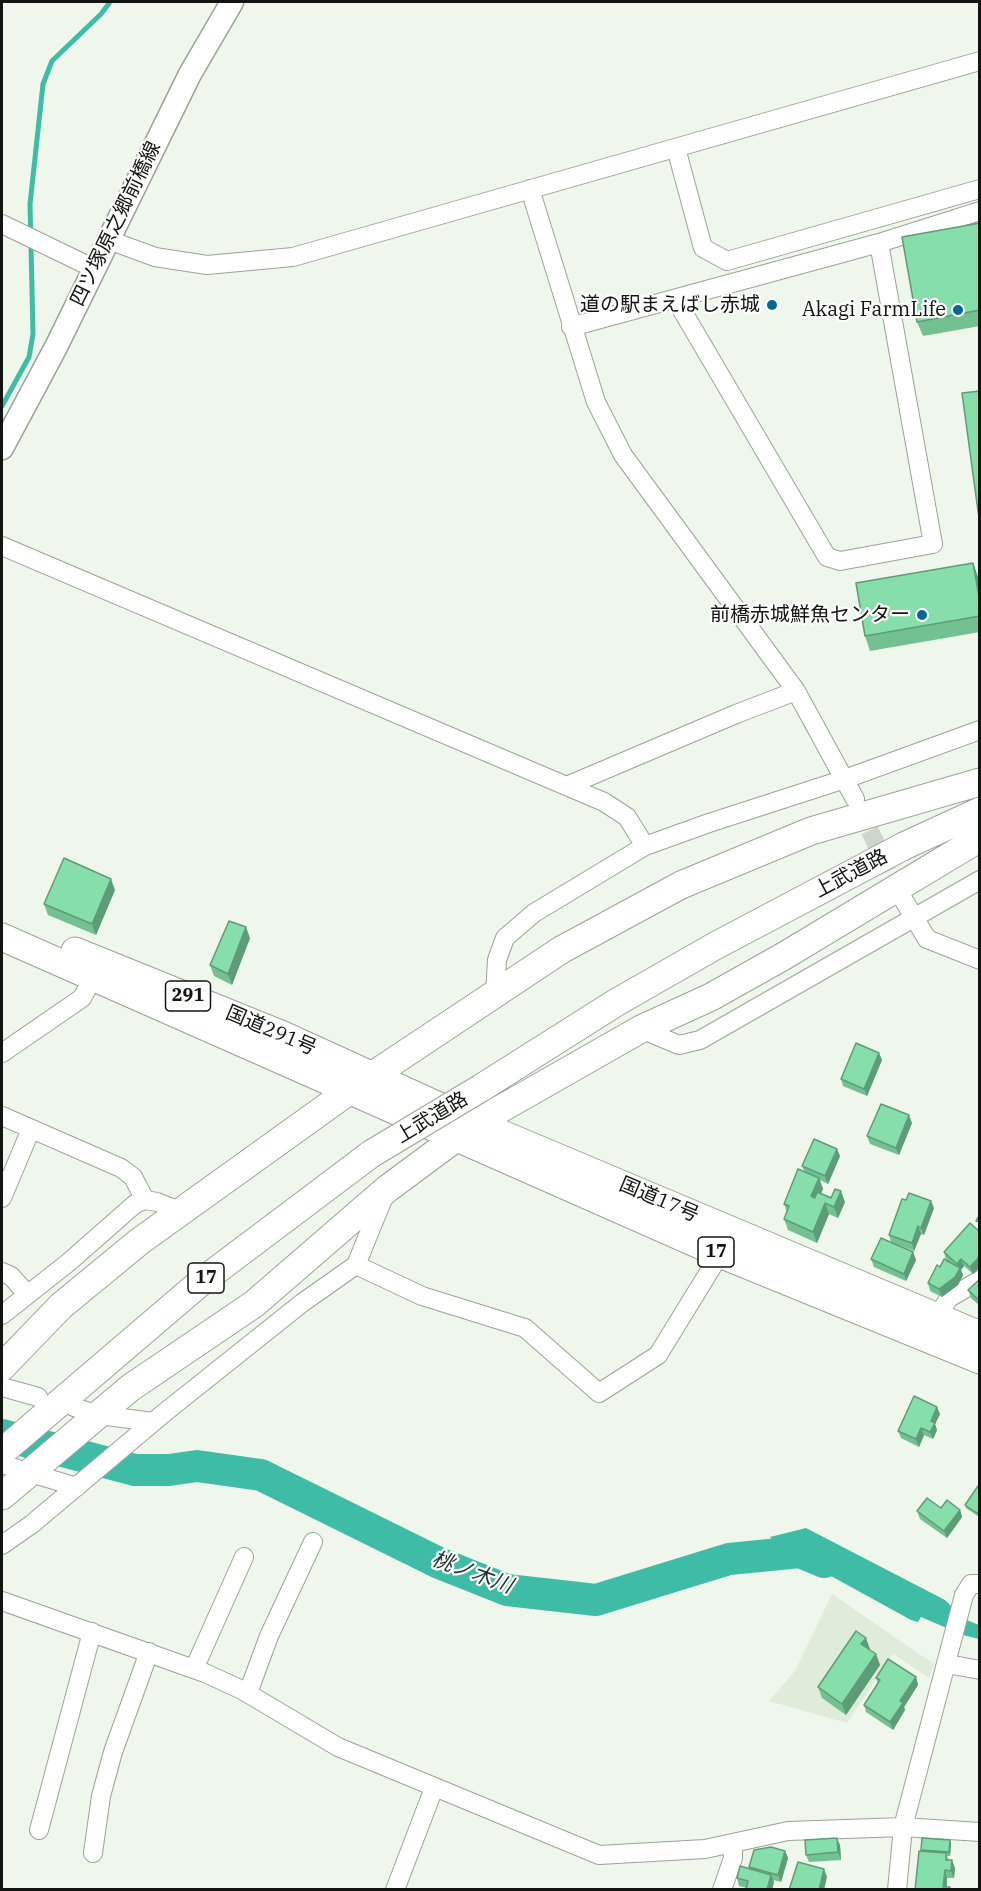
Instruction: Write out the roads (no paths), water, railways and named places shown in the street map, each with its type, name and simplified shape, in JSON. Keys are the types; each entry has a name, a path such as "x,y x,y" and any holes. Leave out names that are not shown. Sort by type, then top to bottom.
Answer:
{"highway":[{"path":"2,1367 61,1306 140,1241 349,1091 561,950 681,885 811,831 980,782"},
{"name":"上武道路","path":"19,1466 201,1282 371,1154 617,1002 904,846 980,811"},
{"name":"上武道路","path":"904,846 980,817"},
{"path":"2,1496 19,1466 75,1411 130,1388 254,1304 387,1189 466,1130 641,1029 711,997 766,966 980,838"},
{"name":"国道291号","path":"2,921 283,1035 373,1076"},
{"name":"国道291号","path":"2,937 349,1091"},
{"name":"国道17号","path":"373,1076 466,1130 720,1254 980,1360"},
{"name":"17","path":"349,1091 466,1130"},
{"name":"国道17号","path":"466,1130 980,1335"}],"main road":[{"name":"四ツ塚原之郷前橋線","path":"2,448 95,269 190,74 232,2"}],"street":[{"path":"109,240 155,257 207,265 293,257 980,61"},
{"path":"676,148 703,248 727,261 980,189"},
{"path":"530,189 596,402 623,455 796,691 855,799"},
{"path":"572,327 883,242 980,211"},
{"path":"883,242 980,222"},
{"path":"7,226 95,269"},
{"path":"676,300 827,557 840,561 933,544 883,242"},
{"path":"2,546 569,785 604,802 627,817 645,846"},
{"path":"569,785 796,691"},
{"path":"495,994 497,960 505,938 534,914 645,846 845,780 980,730"},
{"path":"641,1029 679,1045 700,1040 980,880"},
{"path":"903,899 927,939 980,960"},
{"path":"2,1053 82,998 93,978"},
{"path":"2,1116 121,1168 133,1177 145,1200"},
{"path":"2,1198 31,1129"},
{"path":"2,1545 82,1483 302,1303 356,1265 387,1189"},
{"path":"2,1315 135,1204 145,1200 182,1212"},
{"path":"356,1265 422,1296 525,1328 599,1393 658,1354 720,1254"},
{"path":"2,1272 11,1276 27,1294"},
{"path":"937,1317 949,1298 980,1280"},
{"path":"2,1387 75,1411 147,1428"},
{"path":"19,1466 82,1483"},
{"path":"248,1693 269,1636 313,1542"},
{"path":"194,1669 244,1557"},
{"path":"897,1890 903,1827 964,1595 970,1584 980,1584"},
{"path":"2,1602 194,1669 248,1693 338,1748 599,1854 705,1849 788,1831 903,1827 980,1832"},
{"path":"39,1830 92,1632"},
{"path":"93,1853 99,1805 113,1752 149,1652"},
{"path":"947,1664 980,1670"},
{"path":"395,1890 434,1788"},
{"path":"722,1890 733,1858 733,1843"}],"waterway":[{"path":"2,406 29,357 33,334 30,204 43,84 52,61 101,14 110,2"},
{"name":"桃ノ木川","path":"2,1435 135,1470 169,1470 197,1466 261,1475 439,1563 507,1590 596,1600 729,1559 800,1552 824,1562"}],"tunnel":[{"path":"858,806 902,898"}],"place":[{"name":"道の駅まえばし赤城","path":"772,305"},
{"name":"Akagi FarmLife","path":"958,310"},
{"name":"前橋赤城鮮魚センター","path":"922,615"}]}
